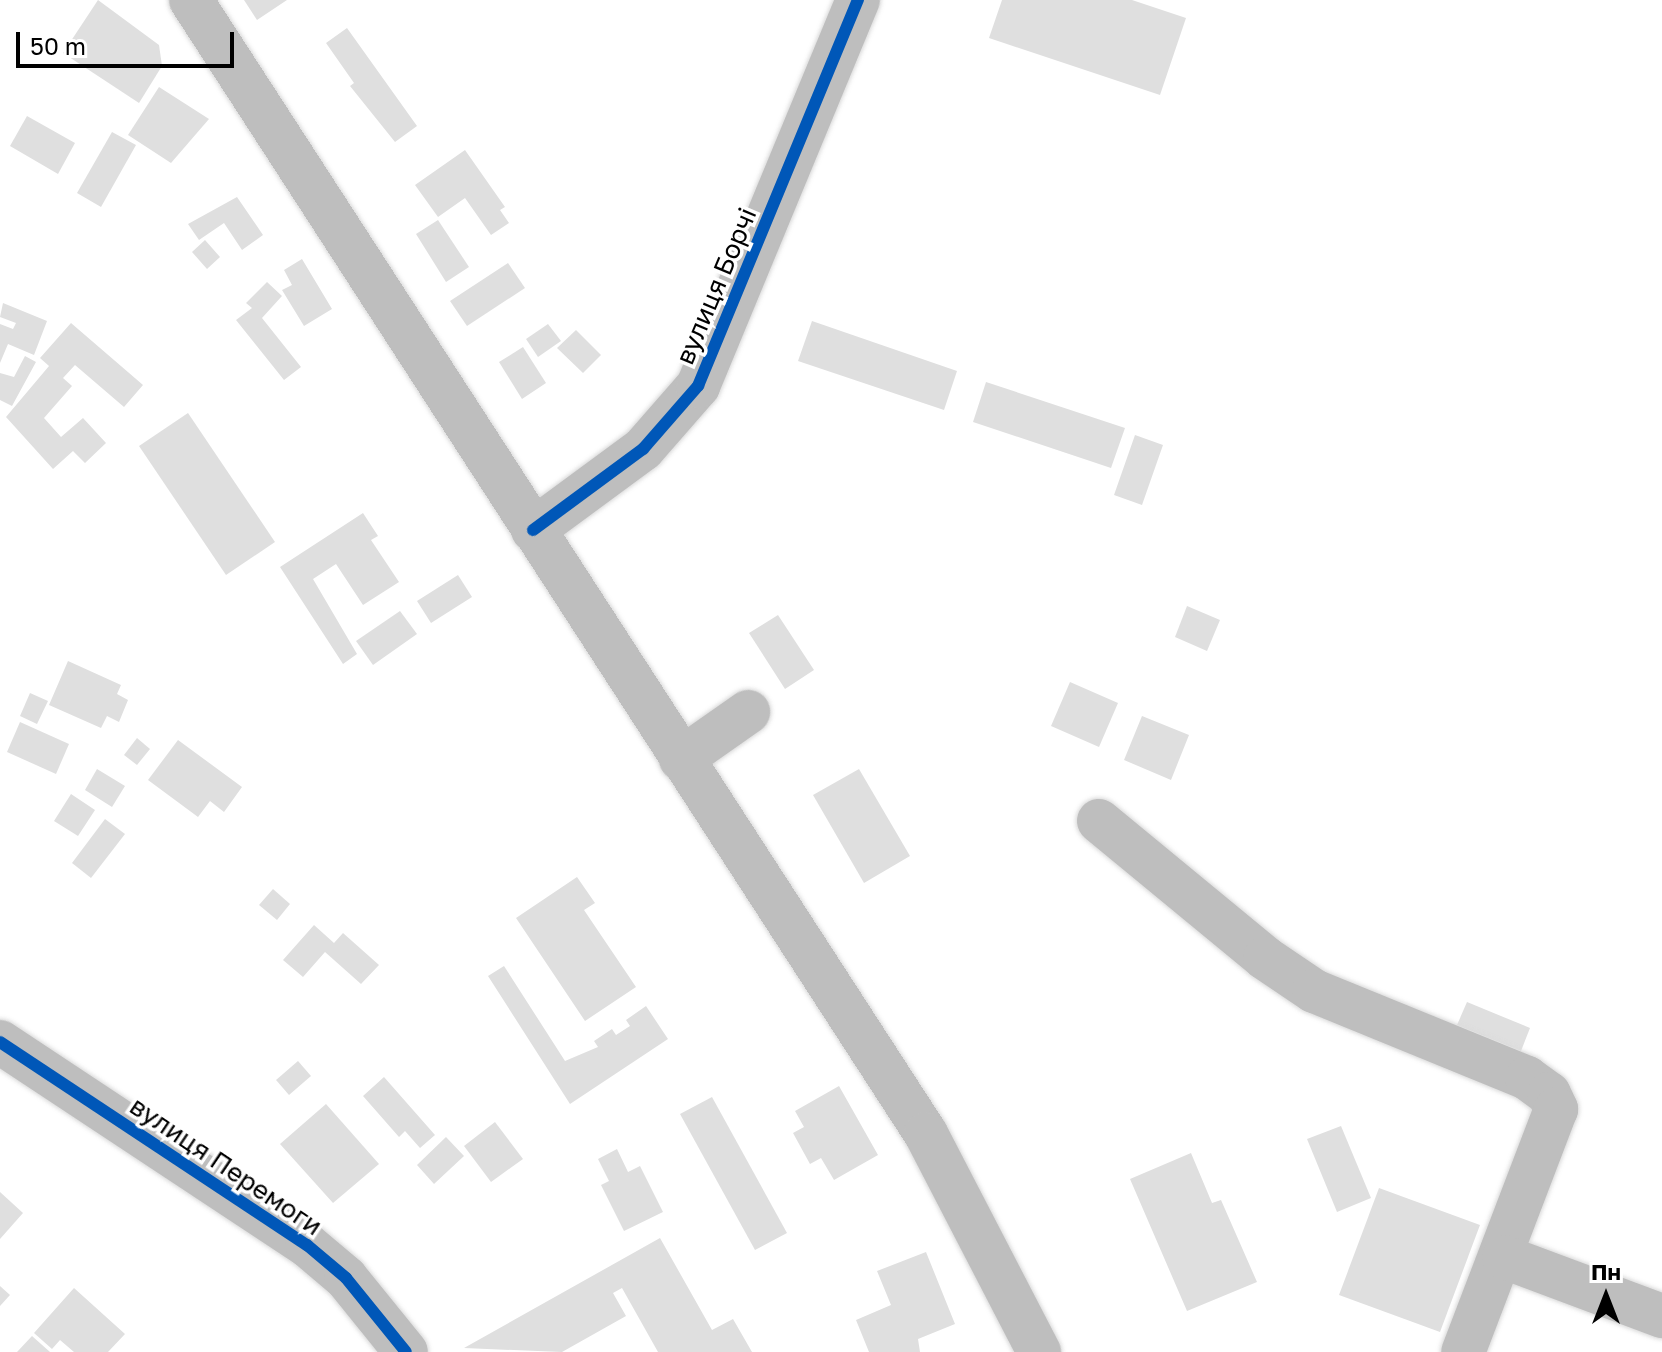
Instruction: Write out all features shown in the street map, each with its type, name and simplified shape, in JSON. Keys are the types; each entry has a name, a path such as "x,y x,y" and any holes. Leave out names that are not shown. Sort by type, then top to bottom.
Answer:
{"main road":[{"path":"191,0 926,1134 1039,1352"},
{"name":"вулиця Борчі","path":"533,530 643,449 698,386 858,0"},
{"path":"681,759 748,712"},
{"path":"1099,821 1265,958 1314,991 1527,1078 1549,1094 1556,1109 1504,1257 1463,1352"},
{"name":"вулиця Перемоги","path":"0,1042 307,1245 364,1297 406,1352"},
{"path":"1504,1257 1662,1316"}],"building":[{"path":"98,0 159,45 162,66 139,103 63,53"},
{"path":"244,0 287,0 257,20"},
{"path":"1002,0 1132,0 1186,18 1160,95 989,38"},
{"path":"347,28 417,126 395,142 350,86 354,83 326,43"},
{"path":"159,87 209,119 171,163 128,135"},
{"path":"27,116 75,143 58,174 10,146"},
{"path":"112,132 136,145 101,207 77,193"},
{"path":"465,150 505,207 500,210 509,223 491,235 465,198 438,217 415,185"},
{"path":"237,197 263,235 242,250 224,223 199,240 188,224"},
{"path":"438,220 469,267 446,282 416,234"},
{"path":"205,240 220,257 207,269 192,252"},
{"path":"302,259 332,309 304,326 282,290 292,285 284,270"},
{"path":"508,263 525,288 467,326 450,301"},
{"path":"267,282 282,296 262,318 301,367 284,380 236,320 252,308 246,303"},
{"path":"3,303 47,321 34,355 8,344 0,363 0,324 13,329 16,323 0,317"},
{"path":"812,321 957,371 944,410 798,361"},
{"path":"71,323 143,385 124,407 75,365 63,378 72,386 44,418 61,437 83,418 106,443 85,463 73,451 53,469 6,417 49,366 40,358"},
{"path":"548,324 561,341 538,357 526,339"},
{"path":"576,330 601,355 583,373 557,348"},
{"path":"523,347 546,383 522,399 499,362"},
{"path":"25,356 36,362 12,406 0,400 0,373 14,377"},
{"path":"986,382 1125,428 1111,468 973,422"},
{"path":"188,413 275,542 226,575 139,446"},
{"path":"1135,435 1163,445 1142,505 1114,495"},
{"path":"363,513 378,536 371,540 399,582 363,605 336,564 313,579 357,654 343,664 280,567"},
{"path":"458,575 472,597 431,623 417,601"},
{"path":"1187,606 1220,620 1207,651 1175,637"},
{"path":"400,611 417,634 373,665 356,641"},
{"path":"778,615 814,670 785,689 749,633"},
{"path":"68,661 121,685 117,694 128,700 119,722 107,716 101,728 49,705"},
{"path":"1070,682 1118,703 1099,747 1051,726"},
{"path":"30,693 48,701 37,724 20,716"},
{"path":"1142,716 1189,735 1171,780 1124,760"},
{"path":"20,722 69,744 56,774 7,752"},
{"path":"137,738 150,749 137,765 124,755"},
{"path":"178,740 242,787 224,812 210,801 198,817 148,780"},
{"path":"97,769 125,786 112,807 85,790"},
{"path":"859,769 910,856 864,883 813,795"},
{"path":"71,794 95,810 78,836 54,821"},
{"path":"105,819 125,834 91,878 72,863"},
{"path":"577,877 595,903 584,910 636,987 585,1021 516,918"},
{"path":"273,889 290,904 277,920 259,905"},
{"path":"314,925 334,943 343,933 379,965 361,984 325,952 303,977 283,960"},
{"path":"504,966 565,1061 598,1047 594,1041 612,1029 616,1035 630,1026 626,1020 646,1006 668,1039 570,1104 488,976"},
{"path":"1467,1002 1530,1028 1521,1051 1457,1025"},
{"path":"298,1061 311,1076 289,1095 276,1080"},
{"path":"384,1077 435,1135 420,1148 405,1131 399,1137 363,1096"},
{"path":"839,1086 878,1155 834,1180 821,1158 810,1164 793,1133 804,1127 795,1111"},
{"path":"712,1097 787,1233 755,1250 680,1114"},
{"path":"326,1104 379,1164 333,1203 280,1144"},
{"path":"495,1122 523,1159 491,1182 464,1146"},
{"path":"1341,1126 1371,1198 1337,1212 1307,1139"},
{"path":"446,1137 464,1156 434,1184 417,1165"},
{"path":"617,1149 628,1172 640,1166 663,1212 624,1231 601,1185 609,1181 598,1159"},
{"path":"1191,1153 1212,1203 1221,1200 1257,1282 1187,1311 1130,1179"},
{"path":"1379,1188 1480,1225 1440,1332 1339,1295"},
{"path":"0,1192 23,1213 0,1239"},
{"path":"660,1238 712,1330 733,1319 752,1352 658,1352 622,1288 613,1293 626,1316 562,1352 464,1348"},
{"path":"926,1252 955,1324 918,1339 920,1352 869,1352 856,1320 891,1305 877,1271"},
{"path":"0,1286 10,1295 0,1306"},
{"path":"74,1288 125,1334 108,1352 74,1352 60,1340 52,1349 34,1333"},
{"path":"32,1336 50,1352 17,1352"}],"cycle path":[{"path":"533,530 643,449 698,386 858,0"},
{"path":"0,1042 307,1245 346,1278 406,1352"}]}
